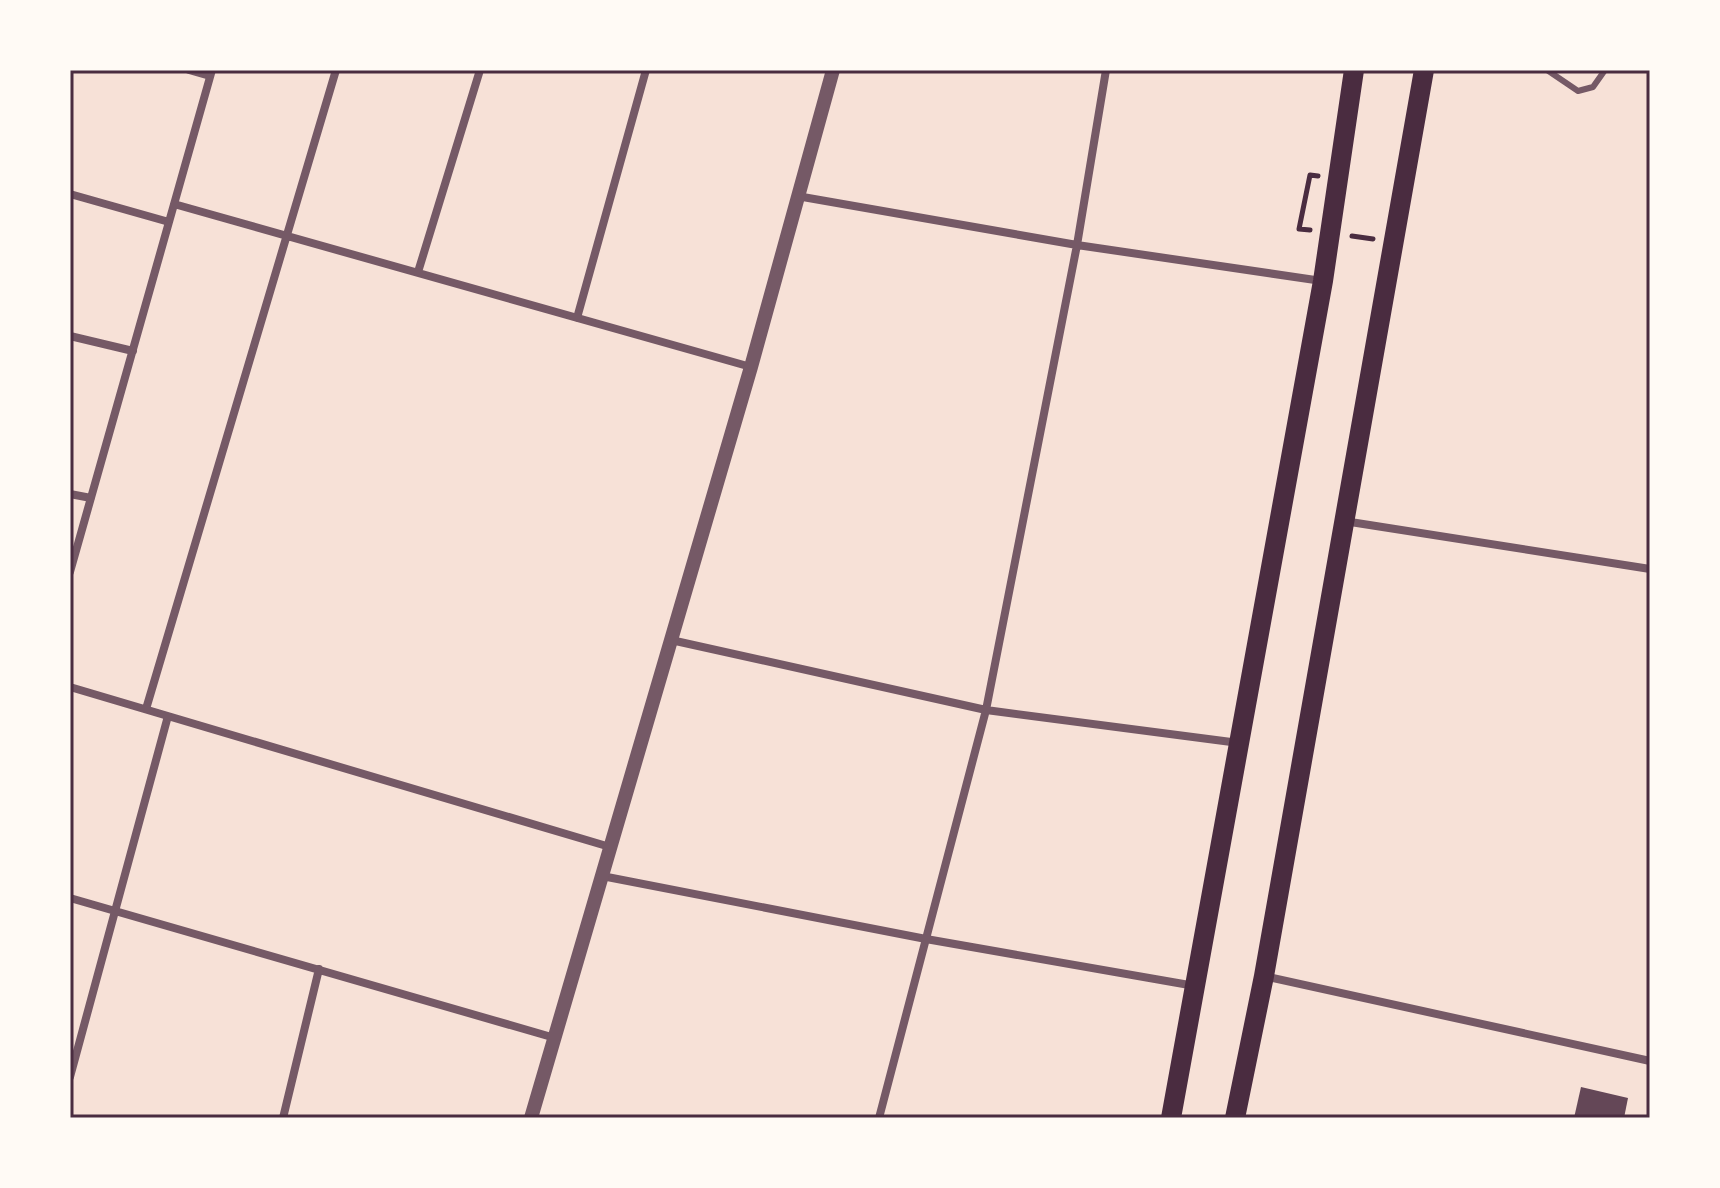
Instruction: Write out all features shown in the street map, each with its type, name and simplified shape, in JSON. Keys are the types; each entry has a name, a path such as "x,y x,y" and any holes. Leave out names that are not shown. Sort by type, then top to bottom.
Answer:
{"main road":[{"path":"1171,1118 1323,281 1354,70"},
{"path":"1235,1118 1264,976 1424,70"}],"street":[{"path":"70,572 211,73 189,70"},
{"path":"146,709 336,70"},
{"path":"418,272 480,70"},
{"path":"577,318 646,70"},
{"path":"531,1118 751,367 833,70"},
{"path":"879,1118 986,710 1077,245 1106,70"},
{"path":"70,194 169,222"},
{"path":"797,196 1077,245 1323,281"},
{"path":"174,204 751,367"},
{"path":"70,336 133,351"},
{"path":"70,494 91,498"},
{"path":"1343,521 1650,569"},
{"path":"669,639 986,710 1240,743"},
{"path":"70,687 610,847"},
{"path":"70,1077 168,716"},
{"path":"602,876 926,939 1196,986"},
{"path":"70,898 555,1038"},
{"path":"283,1118 319,969"},
{"path":"1264,976 1650,1061"}],"lane":[{"path":"1547,70 1578,91 1593,87 1605,70"}],"building":[{"path":"1581,1087 1628,1098 1624,1118 1574,1118"}]}
